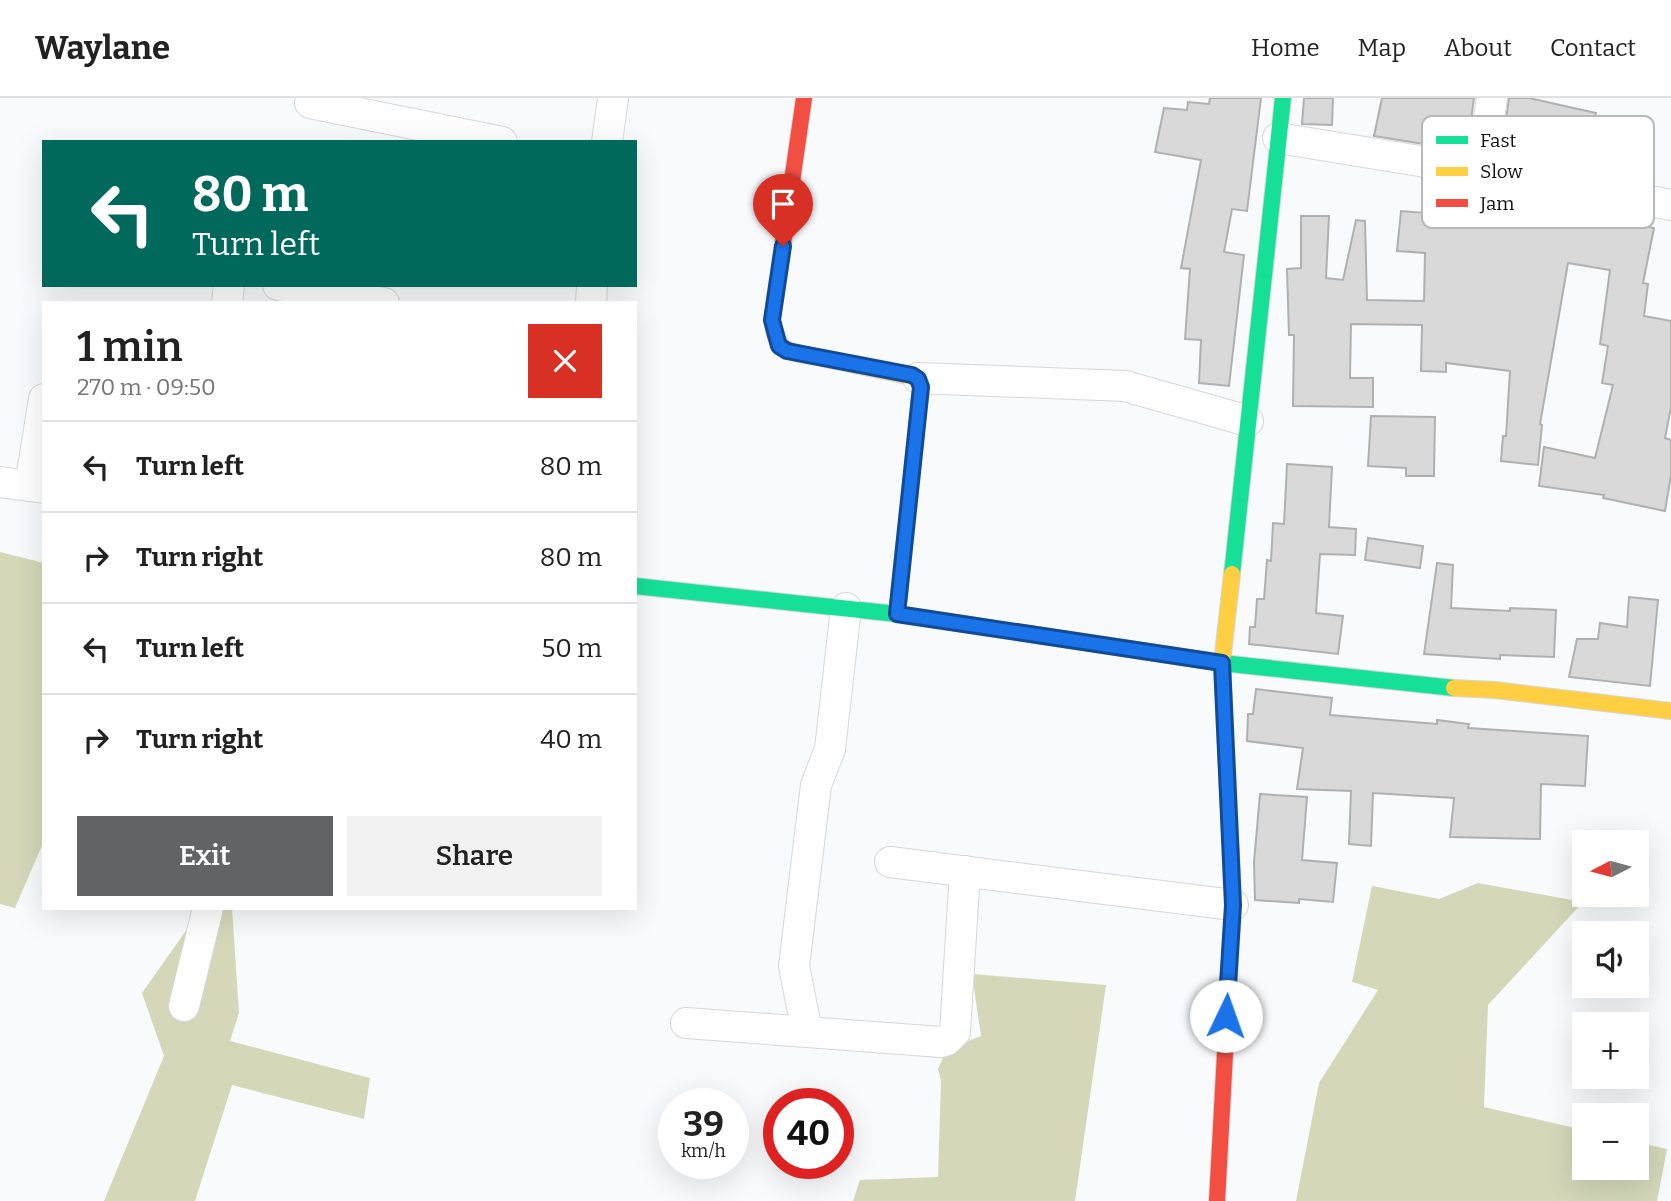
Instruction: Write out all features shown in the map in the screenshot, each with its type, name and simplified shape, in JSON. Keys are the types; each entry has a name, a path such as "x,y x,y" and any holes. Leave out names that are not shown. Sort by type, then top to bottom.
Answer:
{"street":[{"path":"607,140 613,98"},
{"path":"804,98 772,320 779,346 787,351 912,375 918,379 1125,386 1248,421"},
{"path":"1217,1201 1233,905 1222,663 1283,98"},
{"path":"1489,116 1492,98"},
{"path":"310,103 492,140"},
{"path":"1278,138 1422,161"},
{"path":"290,287 372,301"},
{"path":"897,614 921,387 918,379"},
{"path":"0,482 37,487 42,424"},
{"path":"637,586 897,614 1222,663 1428,687 1495,690 1671,710"},
{"path":"807,1032 794,966 816,785 830,748 846,608"},
{"path":"890,862 1233,905"},
{"path":"686,1023 941,1042 955,1032 965,871"},
{"path":"184,1006 208,910"}],"green space":[{"path":"0,552 42,562 42,846 15,908 0,904"},
{"path":"1478,883 1572,900 1572,907 1578,907 1488,1005 1484,1107 1572,1127 1572,1180 1649,1180 1649,1145 1667,1149 1657,1201 1296,1201 1319,1083 1378,990 1352,982 1372,886 1439,899"},
{"path":"201,910 232,910 239,1013 230,1041 370,1078 364,1119 232,1085 195,1201 104,1201 164,1056 142,993"},
{"path":"972,974 1106,985 1075,1201 853,1201 860,1180 938,1177 941,1081 938,1069 947,1049 981,1036"}],"building":[{"path":"1210,98 1261,98 1247,211 1232,209 1224,252 1244,255 1229,386 1199,383 1201,340 1185,339 1190,269 1181,268 1201,160 1155,152 1164,108 1187,110 1188,102 1209,104"},
{"path":"1304,98 1333,98 1332,125 1302,124"},
{"path":"1382,98 1474,98 1472,116 1422,116 1422,144 1374,136"},
{"path":"1509,98 1529,98 1596,113 1595,116 1506,116"},
{"path":"1401,211 1422,213 1422,228 1654,228 1643,283 1648,284 1644,316 1671,321 1671,407 1665,438 1671,440 1671,475 1665,511 1603,498 1604,495 1539,486 1544,447 1595,458 1613,385 1602,383 1608,346 1600,344 1610,270 1568,263 1540,424 1538,465 1501,461 1503,436 1506,436 1510,371 1446,363 1446,372 1421,371 1422,325 1351,324 1350,378 1373,378 1373,407 1293,406 1294,335 1289,335 1287,269 1301,268 1301,216 1329,216 1326,278 1343,280 1356,220 1365,221 1367,300 1424,301 1425,253 1397,251"},
{"path":"1371,416 1435,417 1434,476 1406,476 1406,468 1368,466"},
{"path":"1287,464 1332,467 1329,527 1356,529 1355,555 1320,554 1316,613 1343,616 1338,654 1249,644 1250,627 1255,627 1257,599 1264,599 1267,560 1271,561 1273,523 1284,524"},
{"path":"1368,538 1423,546 1420,568 1365,560"},
{"path":"1437,563 1453,565 1451,608 1556,610 1554,657 1500,655 1500,659 1424,654"},
{"path":"1629,597 1658,600 1650,686 1569,677 1577,639 1598,639 1600,623 1627,627"},
{"path":"1256,689 1332,698 1330,715 1437,724 1437,720 1469,724 1468,728 1588,736 1585,786 1541,784 1540,839 1450,837 1454,798 1373,793 1371,846 1349,844 1351,791 1297,789 1303,748 1247,741 1248,714 1253,714"},
{"path":"1260,794 1307,797 1302,860 1337,863 1333,902 1299,899 1299,903 1255,900 1254,862"}],"traffic: fast":[{"path":"1232,574 1283,98"},
{"path":"637,586 897,614 1222,663 1454,688"}],"traffic: slow":[{"path":"806,355 918,378 921,387 897,614"},
{"path":"1231,853 1222,663 1232,574"},
{"path":"1454,688 1495,690 1671,711"}],"traffic: jam":[{"path":"804,98 772,320 775,336 781,345 785,349 806,355"},
{"path":"1217,1201 1233,905 1231,853"}],"route":[{"path":"783,246 772,320 779,346 787,351 912,375 918,379 921,387 897,614 1222,663 1233,905 1226,1016"}]}
